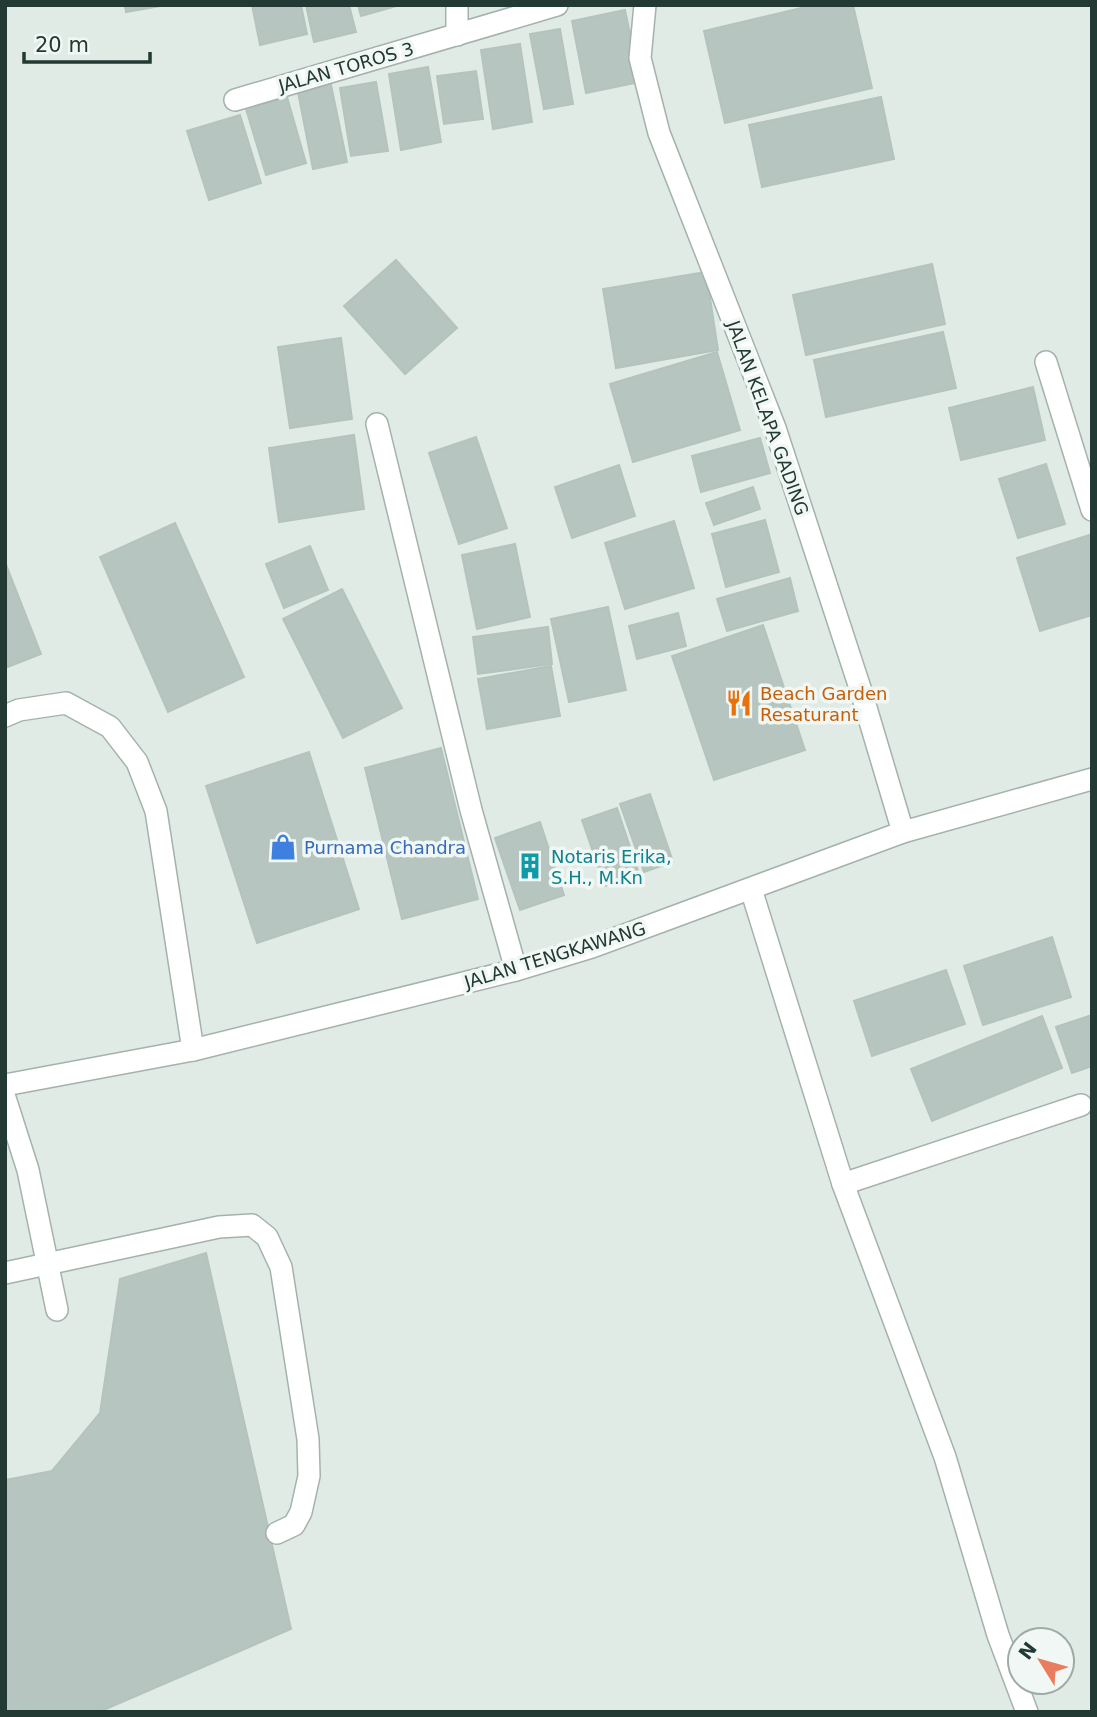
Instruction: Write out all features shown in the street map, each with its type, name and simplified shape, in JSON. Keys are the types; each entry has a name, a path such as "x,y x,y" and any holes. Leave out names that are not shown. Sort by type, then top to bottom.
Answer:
{"street":[{"path":"457,5 457,35"},
{"name":"JALAN TOROS 3","path":"236,100 557,5"},
{"name":"JALAN KELAPA GADING","path":"645,5 640,58 659,133 775,428 861,691 903,832"},
{"path":"1046,362 1092,510"},
{"path":"377,424 471,810 516,970"},
{"path":"5,716 19,710 66,703 110,727 137,762 156,811 193,1050"},
{"name":"JALAN TENGKAWANG","path":"5,1085 193,1050 516,970 592,947 903,832 1092,779"},
{"path":"751,889 844,1184 945,1457 998,1635 1027,1712"},
{"path":"5,1098 27,1170 57,1310"},
{"path":"844,1184 1081,1105"},
{"path":"5,1273 219,1227 252,1226 267,1237 281,1267 308,1439 309,1476 301,1512 294,1525 277,1533"}],"building":[{"path":"125,5 166,5 126,12"},
{"path":"252,5 301,5 307,34 260,45"},
{"path":"306,5 349,5 356,32 314,42"},
{"path":"358,5 400,5 361,16"},
{"path":"814,5 853,5 872,88 725,123 704,31"},
{"path":"625,10 640,82 586,93 572,21"},
{"path":"560,29 573,104 544,109 530,34"},
{"path":"520,44 532,122 493,129 481,50"},
{"path":"428,67 441,142 401,150 389,74"},
{"path":"476,71 483,119 444,124 437,76"},
{"path":"330,80 347,162 313,169 297,87"},
{"path":"376,82 388,151 351,156 340,88"},
{"path":"287,97 306,163 266,175 246,109"},
{"path":"881,97 894,159 762,187 749,125"},
{"path":"240,115 261,183 209,200 187,131"},
{"path":"396,260 457,328 405,374 344,306"},
{"path":"932,264 945,324 806,355 793,295"},
{"path":"706,272 718,350 616,368 603,289"},
{"path":"943,332 956,388 826,417 814,360"},
{"path":"341,338 352,419 290,428 278,347"},
{"path":"717,352 740,430 633,462 610,384"},
{"path":"1033,387 1045,440 961,460 949,408"},
{"path":"354,435 364,509 279,522 269,448"},
{"path":"476,437 507,528 459,544 429,453"},
{"path":"760,438 770,473 701,492 692,456"},
{"path":"1046,464 1065,524 1018,538 999,479"},
{"path":"619,465 635,516 572,538 555,487"},
{"path":"753,487 760,509 714,525 706,503"},
{"path":"765,520 779,572 726,587 712,534"},
{"path":"674,521 694,588 625,609 605,543"},
{"path":"175,523 244,677 168,712 100,557"},
{"path":"1092,534 1092,615 1040,631 1017,558"},
{"path":"515,544 530,617 477,629 462,555"},
{"path":"310,546 328,590 284,608 266,564"},
{"path":"5,562 41,654 5,668"},
{"path":"790,578 798,611 727,631 717,599"},
{"path":"342,589 402,708 343,738 283,619"},
{"path":"608,607 626,690 569,702 551,619"},
{"path":"678,613 686,646 637,659 629,626"},
{"name":"Beach Garden Resaturant","path":"763,625 805,750 714,780 672,656"},
{"path":"548,627 552,664 478,674 473,637"},
{"path":"551,666 560,716 487,729 478,679"},
{"path":"441,748 478,899 402,919 365,768"},
{"name":"Purnama Chandra","path":"309,752 359,909 257,943 206,786"},
{"path":"650,794 673,862 644,872 620,804"},
{"path":"617,808 639,874 605,886 582,820"},
{"name":"Notaris Erika, S.H., M.Kn","path":"540,822 564,895 520,910 495,838"},
{"path":"1052,937 1071,997 983,1025 964,966"},
{"path":"946,970 965,1024 872,1056 854,1001"},
{"path":"1092,1015 1092,1066 1072,1073 1056,1027"},
{"path":"1042,1016 1062,1068 932,1121 911,1069"},
{"path":"206,1253 291,1629 99,1712 5,1712 5,1480 52,1471 100,1413 120,1279"}],"place":[{"name":"Beach Garden Resaturant","path":"739,703"},
{"name":"Purnama Chandra","path":"283,847"},
{"name":"Notaris Erika, S.H., M.Kn","path":"530,866"}]}
